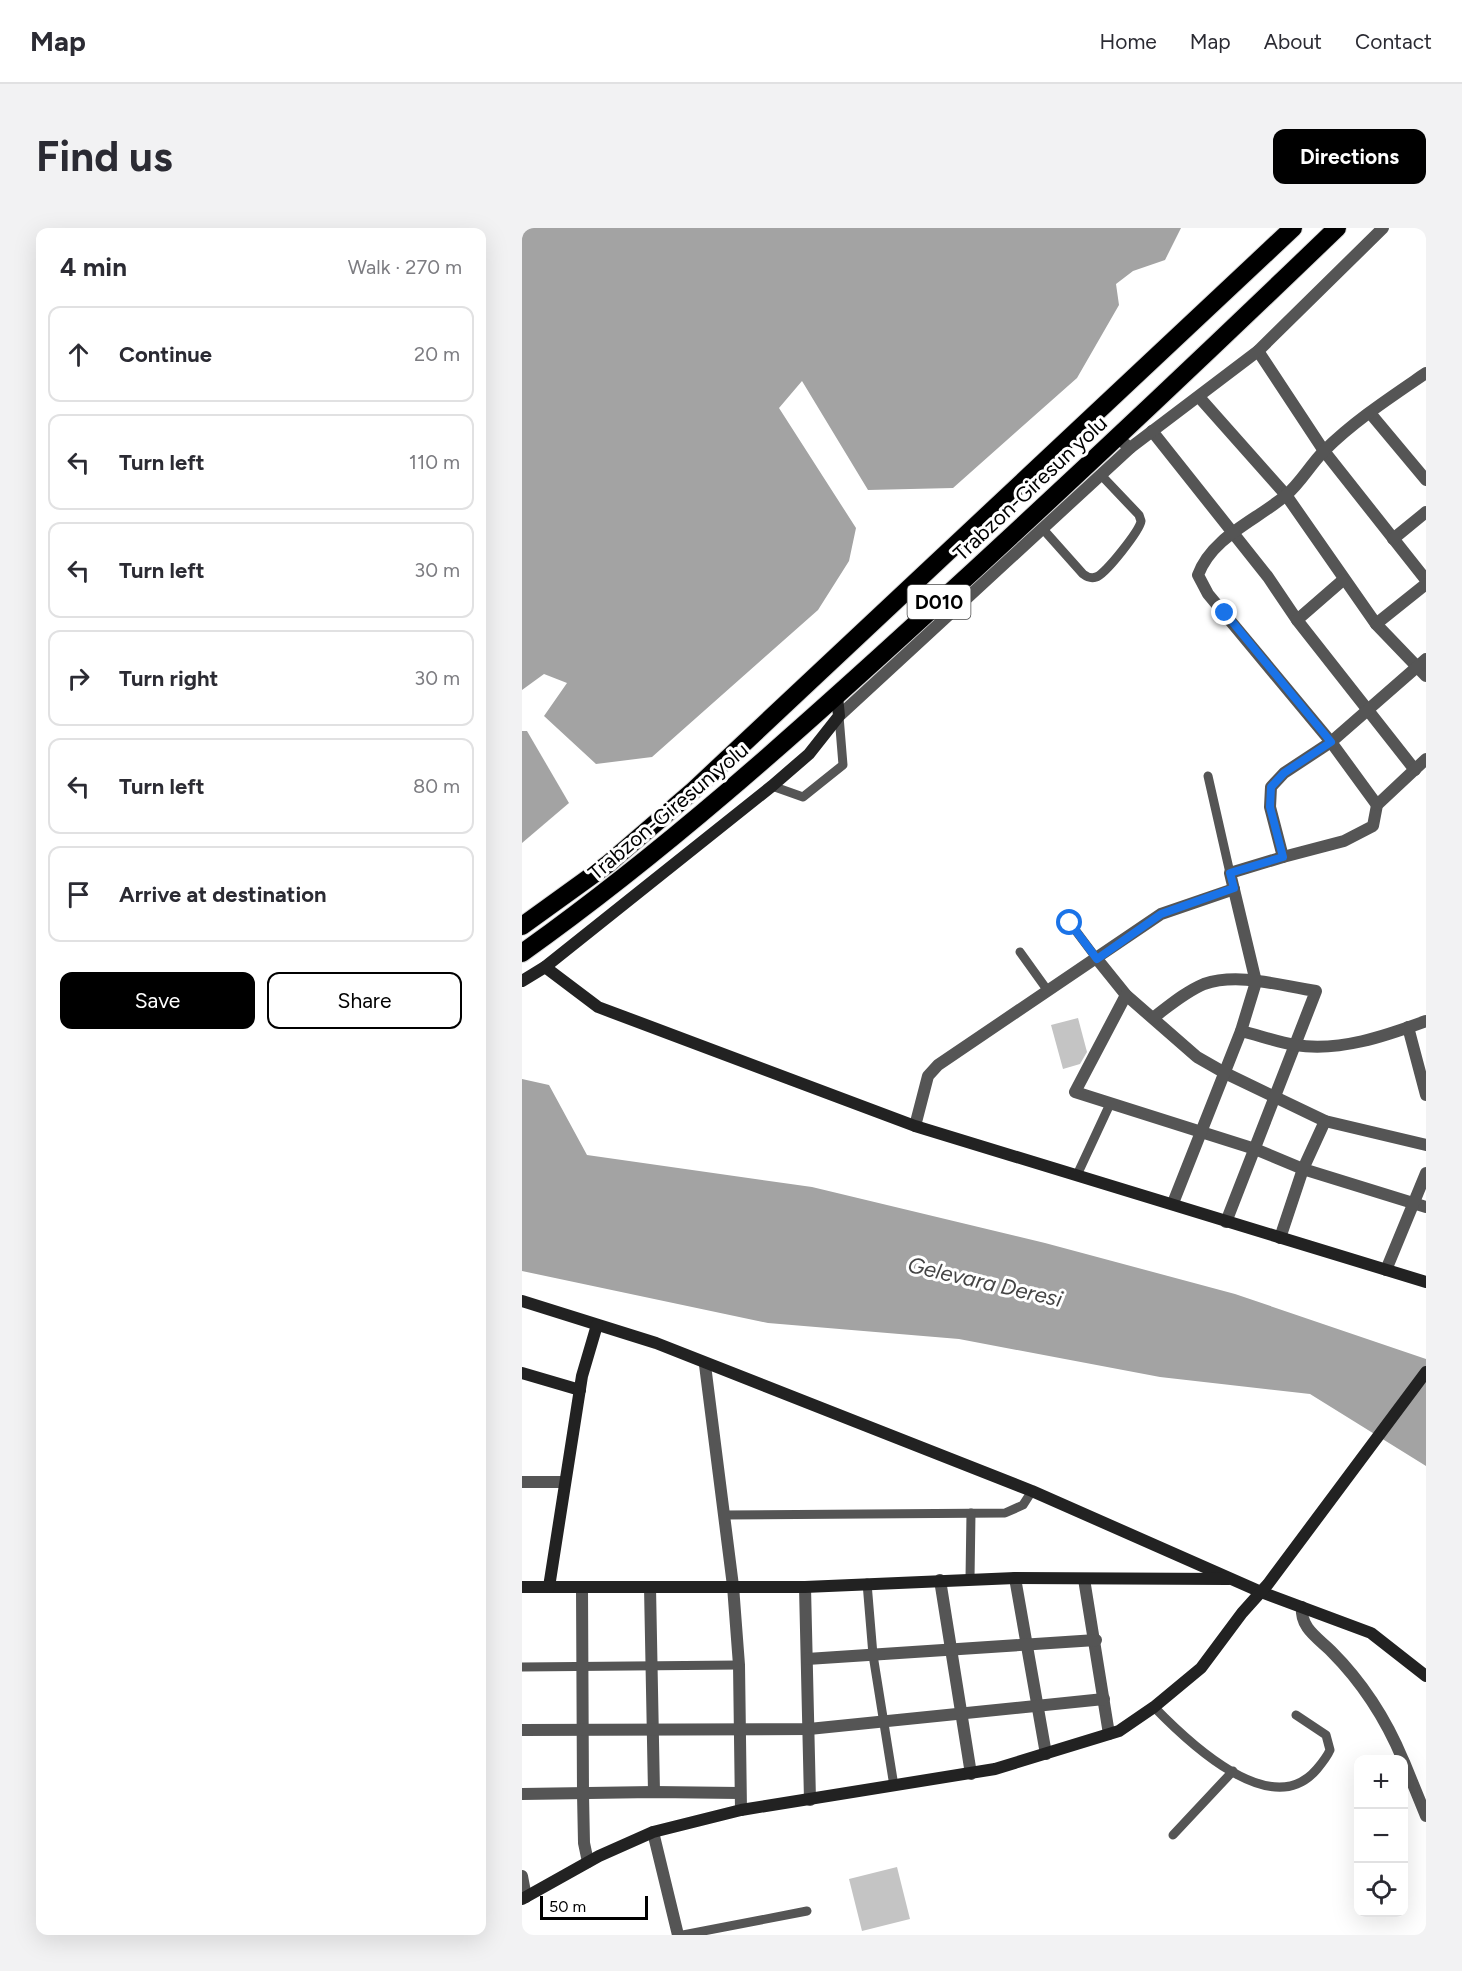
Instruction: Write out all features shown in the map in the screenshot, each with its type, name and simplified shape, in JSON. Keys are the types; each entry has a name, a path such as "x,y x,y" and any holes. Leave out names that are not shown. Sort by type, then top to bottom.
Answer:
{"highway":[{"name":"Trabzon-Giresun yolu","path":"522,926 608,864 694,790 1293,228"},
{"name":"Trabzon-Giresun yolu","path":"522,953 598,898 837,696 1124,443 1337,228"}],"street":[{"path":"522,981 545,966 809,754 839,716 1101,475 1124,443 1152,431 1258,351 1383,228"},
{"path":"1258,351 1324,451 1426,582 1376,624"},
{"path":"1377,805 1331,742 1208,594 1198,575 1203,561 1233,532 1286,495 1324,451 1399,389 1426,374"},
{"path":"1199,397 1286,495 1343,580 1376,624 1424,667 1369,709 1331,742 1284,773 1271,787 1270,807 1283,857"},
{"path":"1371,413 1426,480"},
{"path":"1152,431 1233,532 1297,620 1415,770"},
{"path":"1394,539 1426,512"},
{"path":"1297,620 1343,580"},
{"path":"837,696 839,716"},
{"path":"1173,1203 1241,1031 1256,982 1230,873 1344,841 1373,826 1377,805 1426,760"},
{"path":"915,1126 928,1076 938,1065 1161,914 1234,888"},
{"path":"1097,959 1126,994 1197,1057 1225,1073 1325,1121 1426,1145"},
{"path":"545,966 598,1007 915,1126 1426,1282"},
{"path":"1153,1018 1190,991 1205,984 1242,979 1316,991 1226,1222"},
{"path":"1126,994 1075,1092 1201,1134 1255,1149 1303,1169 1420,1205"},
{"path":"1241,1031 1295,1045 1352,1043 1426,1021"},
{"path":"1408,1027 1426,1095"},
{"path":"1280,1238 1303,1169 1325,1121"},
{"path":"1386,1270 1420,1205 1426,1173"},
{"path":"522,1301 656,1343 705,1365 1032,1491 1233,1579 1264,1588 1302,1607 1371,1633 1426,1676"},
{"path":"549,1587 580,1390 597,1325"},
{"path":"705,1365 734,1586 739,1665 741,1810"},
{"path":"522,1876 524,1898 588,1862 653,1832 741,1810 995,1769 1119,1731 1154,1707 1201,1668 1426,1372"},
{"path":"522,1373 580,1390"},
{"path":"522,1482 564,1482"},
{"path":"522,1587 805,1587 1015,1578 1233,1579"},
{"path":"1015,1578 1046,1754"},
{"path":"1084,1579 1096,1640 1109,1734"},
{"path":"940,1580 971,1774"},
{"path":"582,1587 584,1843 588,1862"},
{"path":"650,1587 654,1791"},
{"path":"805,1587 810,1800"},
{"path":"1302,1607 1305,1626 1359,1682 1394,1737 1401,1755"},
{"path":"807,1659 1096,1640"},
{"path":"522,1730 809,1729 1104,1700"},
{"path":"1408,1772 1426,1816"},
{"path":"522,1794 654,1791 740,1793"},
{"path":"653,1832 678,1935"}],"lane":[{"path":"1042,528 1083,574 1090,578 1100,576 1135,534 1141,521 1139,515 1101,475"},
{"path":"772,786 804,798 843,765 839,716"},
{"path":"1208,776 1230,873"},
{"path":"1070,923 1097,959"},
{"path":"1020,952 1048,991"},
{"path":"1077,1175 1110,1104"},
{"path":"724,1515 1011,1511 1026,1502 1032,1491"},
{"path":"970,1579 971,1513"},
{"path":"867,1584 873,1655 894,1786"},
{"path":"522,1667 739,1665"},
{"path":"1154,1707 1179,1733 1233,1771 1251,1781 1275,1788 1289,1788 1307,1781 1328,1755 1330,1744 1326,1735 1296,1714"},
{"path":"1173,1835 1233,1771"},
{"path":"683,1935 807,1911"}],"water":[{"path":"522,228 1181,228 1165,260 1133,271 1116,284 1119,305 1077,378 953,488 868,490 802,381 779,408 856,528 849,561 818,610 652,757 596,764 544,716 567,683 544,674 522,690"},
{"path":"522,731 527,731 569,803 522,843"},
{"name":"Gelevara Deresi","path":"522,1079 549,1085 587,1155 812,1187 1045,1243 1235,1294 1426,1359 1426,1466 1310,1394 1160,1377 959,1339 768,1323 522,1271"}],"building":[{"path":"1078,1018 1087,1052 1080,1064 1063,1069 1051,1025"},
{"path":"897,1867 910,1919 862,1931 849,1879"}],"route":[{"path":"1070,923 1097,959 1161,914 1234,888 1230,873 1283,857 1270,807 1271,787 1284,773 1331,742 1225,613"}]}
